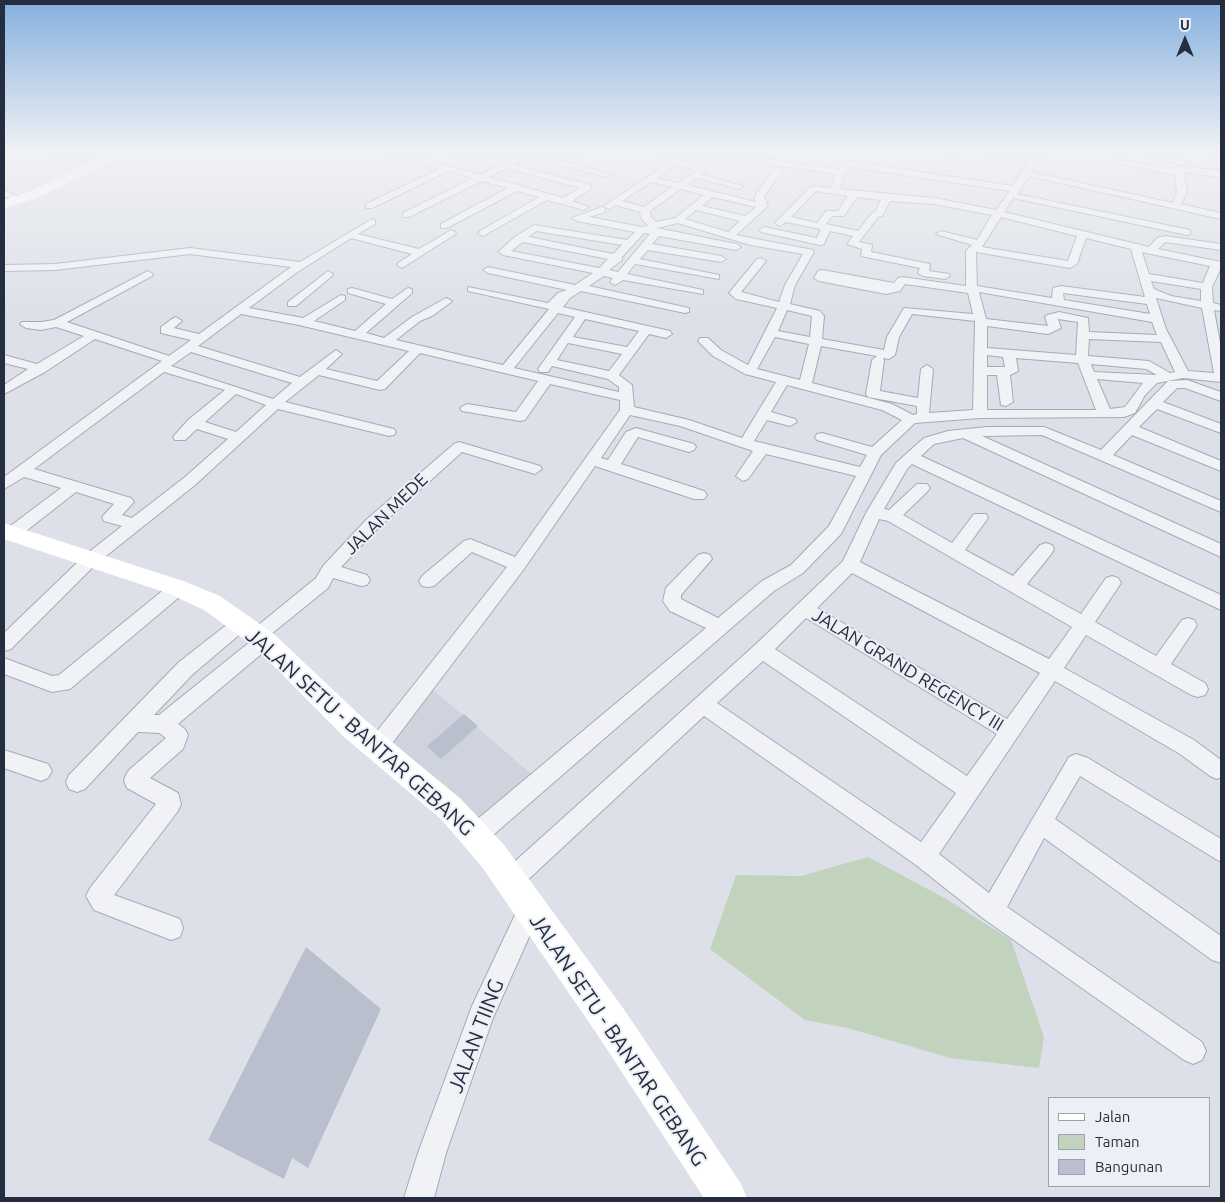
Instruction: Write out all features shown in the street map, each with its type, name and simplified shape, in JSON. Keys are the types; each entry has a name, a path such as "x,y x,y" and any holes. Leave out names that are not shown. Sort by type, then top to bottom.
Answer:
{"main road":[{"name":"JALAN SETU - BANTAR GEBANG","path":"7,532 178,588 212,603 254,634 354,728 451,809 476,835 610,1022 717,1192"}],"street":[{"path":"406,215 422,207"},
{"path":"402,265 421,253 447,229 484,207"},
{"path":"483,234 528,207"},
{"path":"607,207 577,218 651,229 736,247"},
{"path":"606,293 645,246 651,229 646,218 649,207"},
{"path":"650,207 691,210 748,220"},
{"path":"472,289 551,306 575,288 602,272 618,258 630,243 651,229 678,220 695,207"},
{"path":"730,235 748,220 757,207"},
{"path":"795,207 782,221 860,234"},
{"path":"764,230 820,242 823,227 829,213 841,214 848,207"},
{"path":"882,207 879,214 875,215 852,244 868,247 865,254 926,266 923,272 968,283 1156,319"},
{"path":"975,207 1082,236 1218,265 1207,287 1207,306 1217,324 1220,378 1183,374 1153,380 1088,375"},
{"path":"980,414 981,320 968,283 971,251 978,247 1002,207"},
{"path":"1097,207 1180,236 1221,247"},
{"path":"1181,207 1221,216"},
{"path":"602,210 612,224"},
{"path":"678,220 750,242 809,252 790,285 784,305 771,334 750,371"},
{"path":"4,484 298,267 372,222"},
{"path":"782,234 796,222"},
{"path":"630,243 540,228 530,229 503,252 699,292"},
{"path":"941,234 978,247 1070,265 1082,236"},
{"path":"350,235 421,253"},
{"path":"1151,251 1161,240 1180,236 1221,239"},
{"path":"520,238 618,258"},
{"path":"645,246 721,259"},
{"path":"1136,248 1156,319 1183,374"},
{"path":"4,268 55,267 190,250 298,267 328,274 292,304"},
{"path":"634,261 715,277"},
{"path":"761,261 735,293 740,297 784,305 816,313 818,316 816,342 805,386"},
{"path":"488,270 685,310"},
{"path":"936,270 968,283"},
{"path":"897,287 822,272 819,278 886,291 892,291 897,287 902,280 968,283"},
{"path":"26,324 41,326 57,323 148,274"},
{"path":"1143,276 1207,287"},
{"path":"910,304 937,300 968,283"},
{"path":"506,370 566,296 575,288"},
{"path":"1058,301 1057,290 1061,289 1149,296 1221,308"},
{"path":"352,291 394,303"},
{"path":"356,335 408,291"},
{"path":"305,322 341,298"},
{"path":"386,342 416,318 428,314 446,301"},
{"path":"910,304 981,320 1048,330 1055,328 1051,316 1059,315 1084,320 1082,358 1105,414"},
{"path":"771,334 888,355 892,338 910,304"},
{"path":"238,310 305,322 506,370 612,376 625,385 627,404 593,460 518,565 377,747"},
{"path":"561,310 666,334"},
{"path":"467,408 520,417 565,339 582,315"},
{"path":"176,321 165,330 302,382"},
{"path":"57,323 275,404 389,432"},
{"path":"612,376 646,330"},
{"path":"4,390 41,369 93,335"},
{"path":"170,335 195,342"},
{"path":"1083,336 1165,339"},
{"path":"565,339 631,352"},
{"path":"704,341 717,353 750,371 782,381 887,407 917,419 980,414 1105,414 1128,412 1140,393 1153,380"},
{"path":"316,370 380,386 418,349"},
{"path":"981,351 1009,353 1046,350 1082,358 1149,364 1167,376"},
{"path":"980,371 1013,370 1009,353"},
{"path":"4,644 90,560 133,524 190,481 275,404 336,354"},
{"path":"4,359 41,369"},
{"path":"878,360 873,394 924,403"},
{"path":"476,835 768,586 797,569 835,530 875,453 917,419 924,403 927,368"},
{"path":"546,371 627,404 762,449 865,473"},
{"path":"1003,371 1006,402"},
{"path":"746,443 782,381"},
{"path":"1104,456 1173,384 1179,382 1221,397"},
{"path":"180,437 234,389"},
{"path":"1154,403 1221,429"},
{"path":"763,414 790,422"},
{"path":"194,423 238,437"},
{"path":"1131,429 1221,466"},
{"path":"510,881 762,650 850,565 874,513 901,466 929,441 948,435 987,431 1044,431 1221,507"},
{"path":"612,466 631,435 636,432 689,447"},
{"path":"965,434 1221,551"},
{"path":"822,437 875,453"},
{"name":"JALAN MEDE","path":"254,634 322,583 329,570 373,523 459,447 534,468"},
{"path":"743,476 762,449"},
{"path":"910,457 1221,604"},
{"path":"593,460 699,495"},
{"path":"22,471 126,502 110,517 133,524"},
{"path":"7,532 74,486"},
{"path":"892,516 922,488"},
{"path":"874,513 892,516 1198,689"},
{"path":"955,551 980,518"},
{"path":"428,581 470,545 518,565"},
{"path":"1016,585 1046,550"},
{"path":"704,559 672,593 672,601 676,606 720,627"},
{"path":"850,565 1052,670 1187,747 1217,769"},
{"path":"329,570 361,580"},
{"path":"924,857 1112,583"},
{"path":"4,666 52,684 63,683 178,588"},
{"name":"JALAN GRAND REGENCY III","path":"805,609 1010,731"},
{"path":"1159,667 1188,625"},
{"path":"77,782 186,668 254,634"},
{"path":"163,724 254,634"},
{"path":"762,650 970,790"},
{"path":"702,704 924,857 992,910 1193,1051"},
{"path":"134,723 163,724 178,735 176,742 138,774 136,781 170,800 170,804 98,896 102,902 170,928"},
{"path":"4,759 41,771"},
{"path":"992,910 1040,822 1078,764 1219,850"},
{"path":"1040,822 1221,951"},
{"name":"JALAN TIING","path":"419,1198 481,1015 530,910"}],"shaded area":[{"path":"433,690 534,776 482,822 393,742"}],"green space":[{"path":"868,857 948,900 1011,940 1044,1037 1039,1068 950,1058 848,1028 805,1020 710,949 736,875 801,876"}],"building":[{"path":"464,714 478,726 441,759 427,746"},
{"path":"306,947 381,1009 308,1168 292,1158 284,1179 208,1140"}]}
